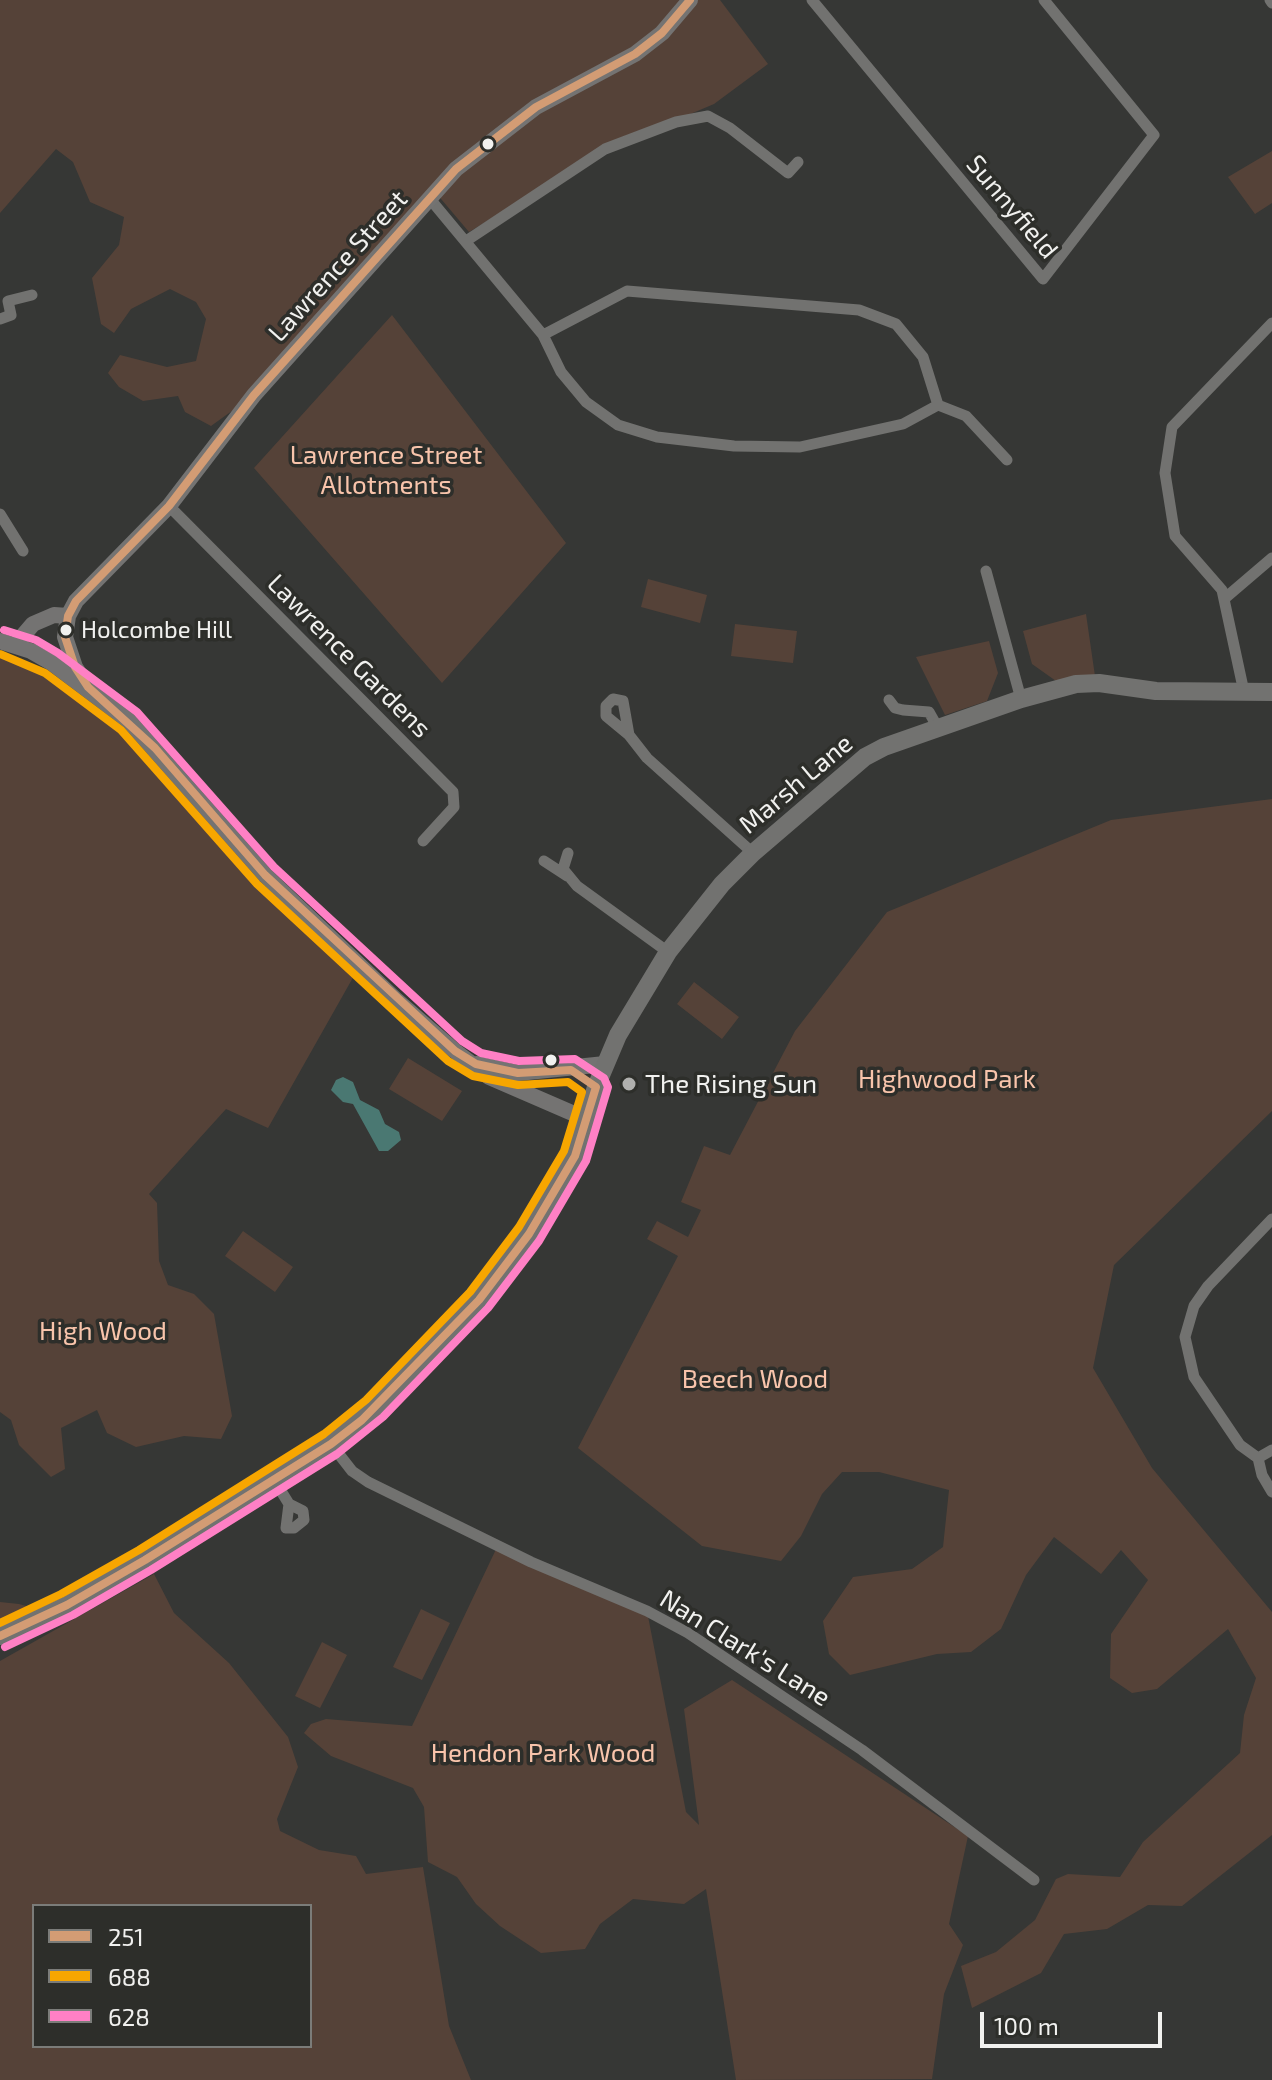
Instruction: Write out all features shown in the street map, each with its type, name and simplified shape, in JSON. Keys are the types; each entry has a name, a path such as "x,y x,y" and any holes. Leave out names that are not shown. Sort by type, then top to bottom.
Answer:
{"main road":[{"name":"Marsh Lane","path":"0,1636 67,1605 145,1560 331,1444 374,1409 479,1300 529,1234 566,1175 605,1064 632,1009 668,952 722,884 753,853 865,757 1021,699 1076,684 1099,683 1156,691 1272,692"}],"street":[{"name":"Lawrence Street","path":"68,616 76,601 169,506 254,395 456,169 536,107 644,47 662,33 690,0"},
{"name":"Sunnyfield","path":"812,0 1043,279 1154,135 1044,0"},
{"path":"466,241 605,149 676,122 708,116 730,128 788,173 798,162"},
{"path":"430,199 543,335 561,372 586,402 618,425 657,437 734,446 800,447 903,424 938,405 966,416 1007,460"},
{"path":"543,335 627,291 859,310 896,324 923,357 938,405"},
{"path":"0,319 11,315 8,301 32,295"},
{"path":"1244,692 1222,590 1185,548 1171,526 1165,473 1167,442 1180,416 1272,323"},
{"name":"Lawrence Gardens","path":"169,506 453,792 454,807 423,841"},
{"path":"0,514 23,551"},
{"path":"1224,599 1272,558"},
{"path":"986,571 1021,699"},
{"path":"7,643 33,624 54,615 68,616 65,637 75,667 88,687"},
{"path":"7,643 31,651 88,687 155,748 265,875 405,1008 489,1077 586,1119"},
{"path":"889,700 895,708 929,712 938,728"},
{"path":"629,735 647,758 753,853"},
{"path":"568,853 563,862 568,877"},
{"path":"544,861 609,912 668,952"},
{"path":"476,1064 518,1073 571,1070 605,1064"},
{"path":"571,1070 596,1087"},
{"path":"1272,1219 1208,1286 1194,1306 1185,1337 1194,1377 1240,1445 1258,1458 1262,1475 1272,1492"},
{"name":"Nan Clark's Lane","path":"331,1444 352,1471 368,1482 531,1562 647,1611 688,1633 862,1750 1034,1880"},
{"path":"1258,1458 1272,1450"},
{"path":"273,1478 289,1504"}],"green space":[{"path":"0,0 720,0 768,64 714,104 603,151 469,232 436,193 254,395 211,426 185,412 178,396 143,401 119,387 108,373 120,355 167,367 196,361 206,319 196,302 170,289 131,309 114,333 101,324 92,278 119,245 124,217 90,202 73,162 56,149 0,213"},
{"path":"1272,151 1272,203 1255,214 1228,177"},
{"name":"Lawrence Street Allotments","path":"392,315 566,543 442,683 254,468"},
{"path":"648,579 707,595 700,623 641,607"},
{"path":"1086,614 1095,676 1056,681 1032,664 1023,631"},
{"path":"735,624 797,631 793,663 731,656"},
{"path":"989,641 998,673 987,701 945,715 916,657"},
{"name":"High Wood","path":"0,652 40,667 119,725 182,790 265,888 319,944 355,974 268,1128 226,1109 149,1194 157,1203 159,1261 168,1285 194,1294 214,1314 232,1416 221,1439 184,1436 136,1447 107,1433 97,1410 61,1428 65,1469 51,1477 19,1445 11,1420 0,1412"},
{"path":"1272,799 1272,1111 1114,1265 1093,1368 1152,1468 1272,1612 1272,1835 1182,1906 1148,1905 1107,1929 1064,1934 1041,1973 972,2008 961,1966 996,1952 1035,1920 1056,1879 1068,1874 1120,1877 1143,1842 1240,1753 1244,1715 1256,1678 1228,1629 1157,1689 1132,1693 1110,1678 1111,1634 1148,1580 1121,1550 1101,1574 1054,1537 1026,1575 1001,1629 971,1652 937,1654 850,1675 829,1654 823,1621 853,1577 912,1569 943,1547 949,1490 879,1472 842,1472 822,1494 801,1536 781,1561 702,1546 578,1448 678,1256 647,1239 657,1221 688,1237 701,1210 681,1202 704,1146 730,1155 795,1031 887,912 1111,820"},
{"path":"694,982 739,1017 722,1039 677,1004"},
{"path":"408,1058 462,1091 442,1121 389,1089"},
{"path":"243,1231 293,1267 275,1292 225,1256"},
{"name":"Hendon Park Wood","path":"499,1543 647,1611 686,1812 699,1825 684,1709 732,1680 968,1836 949,1924 963,1945 944,1994 932,2079 736,2080 706,1889 684,1904 633,1899 600,1924 585,1949 541,1953 500,1926 476,1904 457,1877 428,1862 424,1807 413,1788 331,1756 304,1733 311,1724 326,1719 412,1726"},
{"path":"154,1574 174,1613 229,1663 288,1737 298,1767 277,1819 280,1831 319,1850 356,1856 366,1874 423,1867 449,2026 471,2080 0,2080 0,1661"},
{"path":"0,1602 19,1604 37,1609 0,1638"},
{"path":"421,1609 450,1623 422,1680 393,1667"},
{"path":"322,1642 347,1655 320,1708 295,1696"}],"water":[{"path":"343,1077 353,1082 360,1100 379,1110 385,1124 399,1132 401,1140 388,1151 379,1151 353,1104 343,1102 331,1090 336,1080"}],"transit line":[{"name":"251","path":"0,1636 67,1605 145,1560 331,1444 362,1420 479,1300 529,1234 575,1156 596,1087 571,1070 518,1073 476,1064 455,1051 265,875 155,748 88,687 75,667 65,637 68,616 76,601 169,506 254,395 456,169 536,107 635,54 662,33 690,0"},
{"name":"628","path":"4,630 36,640 58,653 137,712 274,867 462,1041 481,1053 519,1061 575,1059 604,1078 608,1087 586,1161 539,1241 488,1308 383,1417 337,1454 151,1570 73,1615 5,1647"},
{"name":"688","path":"0,654 45,673 121,730 257,884 448,1061 473,1076 518,1085 568,1082 582,1092 564,1151 519,1227 470,1292 366,1400 324,1434 139,1550 61,1594 0,1623"}],"place":[{"name":"Holcombe Hill","path":"66,630"},
{"name":"The Rising Sun","path":"629,1084"}],"park label":[{"name":"Highwood Park","path":"947,1079"},
{"name":"Beech Wood","path":"755,1379"}]}
